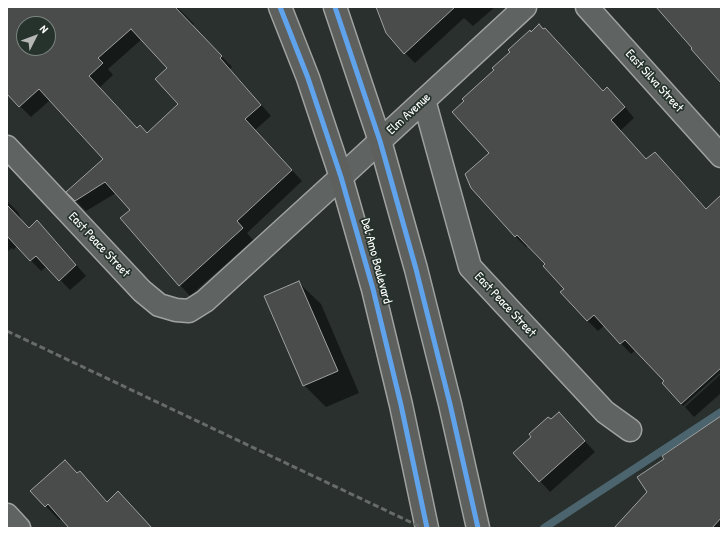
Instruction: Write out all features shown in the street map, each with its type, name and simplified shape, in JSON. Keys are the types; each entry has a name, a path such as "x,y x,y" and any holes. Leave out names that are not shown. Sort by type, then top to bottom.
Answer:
{"main road":[{"name":"Del Amo Boulevard","path":"280,7 308,78 341,177 373,289 401,405 427,528"},
{"path":"335,7 380,141 416,269 448,396 478,528"}],"street":[{"name":"Elm Avenue","path":"205,301 525,7"},
{"name":"East Silva Street","path":"587,7 721,156"},
{"name":"East Peace Street","path":"424,100 470,267 605,412 630,430"},
{"name":"East Peace Street","path":"7,147 142,291 159,305 176,310 189,311 205,301"},
{"path":"7,515 19,528"}],"building":[{"path":"7,7 175,7 222,56 220,58 261,105 245,119 292,170 237,221 243,228 179,286 120,218 130,210 105,182 75,201 66,192 103,159 39,89 19,107 7,94","holes":["131,29 167,68 155,79 178,104 147,133 140,125 137,128 89,76 103,63 98,58"]},
{"path":"376,7 455,7 404,54 386,33"},
{"path":"656,7 721,7 721,83 691,49 692,48"},
{"path":"539,24 543,29 545,28 603,91 607,87 625,107 611,120 646,159 655,152 706,209 721,195 721,368 681,404 662,383 664,381 625,340 620,344 594,315 587,321 560,292 564,289 543,266 545,264 517,235 515,237 471,188 465,174 489,153 452,112 464,101 462,99 494,70 492,68 510,52 508,50"},
{"path":"7,205 29,228 37,220 76,265 59,281 36,256 30,261 7,236"},
{"path":"299,281 338,371 303,386 264,296"},
{"path":"559,412 585,441 539,482 513,453 531,437 529,434 548,417 551,419"},
{"path":"721,416 721,518 712,528 614,528 647,492 637,477 664,459 662,456"},
{"path":"65,460 77,473 80,471 107,502 118,491 152,528 69,528 48,504 45,507 30,491"}],"waterway":[{"path":"544,528 721,412"}],"railway":[{"path":"7,331 423,528"}],"cycle path":[{"path":"280,7 308,78 341,177 373,289 401,405 427,528"},
{"path":"335,7 380,141 416,269 450,404 478,528"}]}
